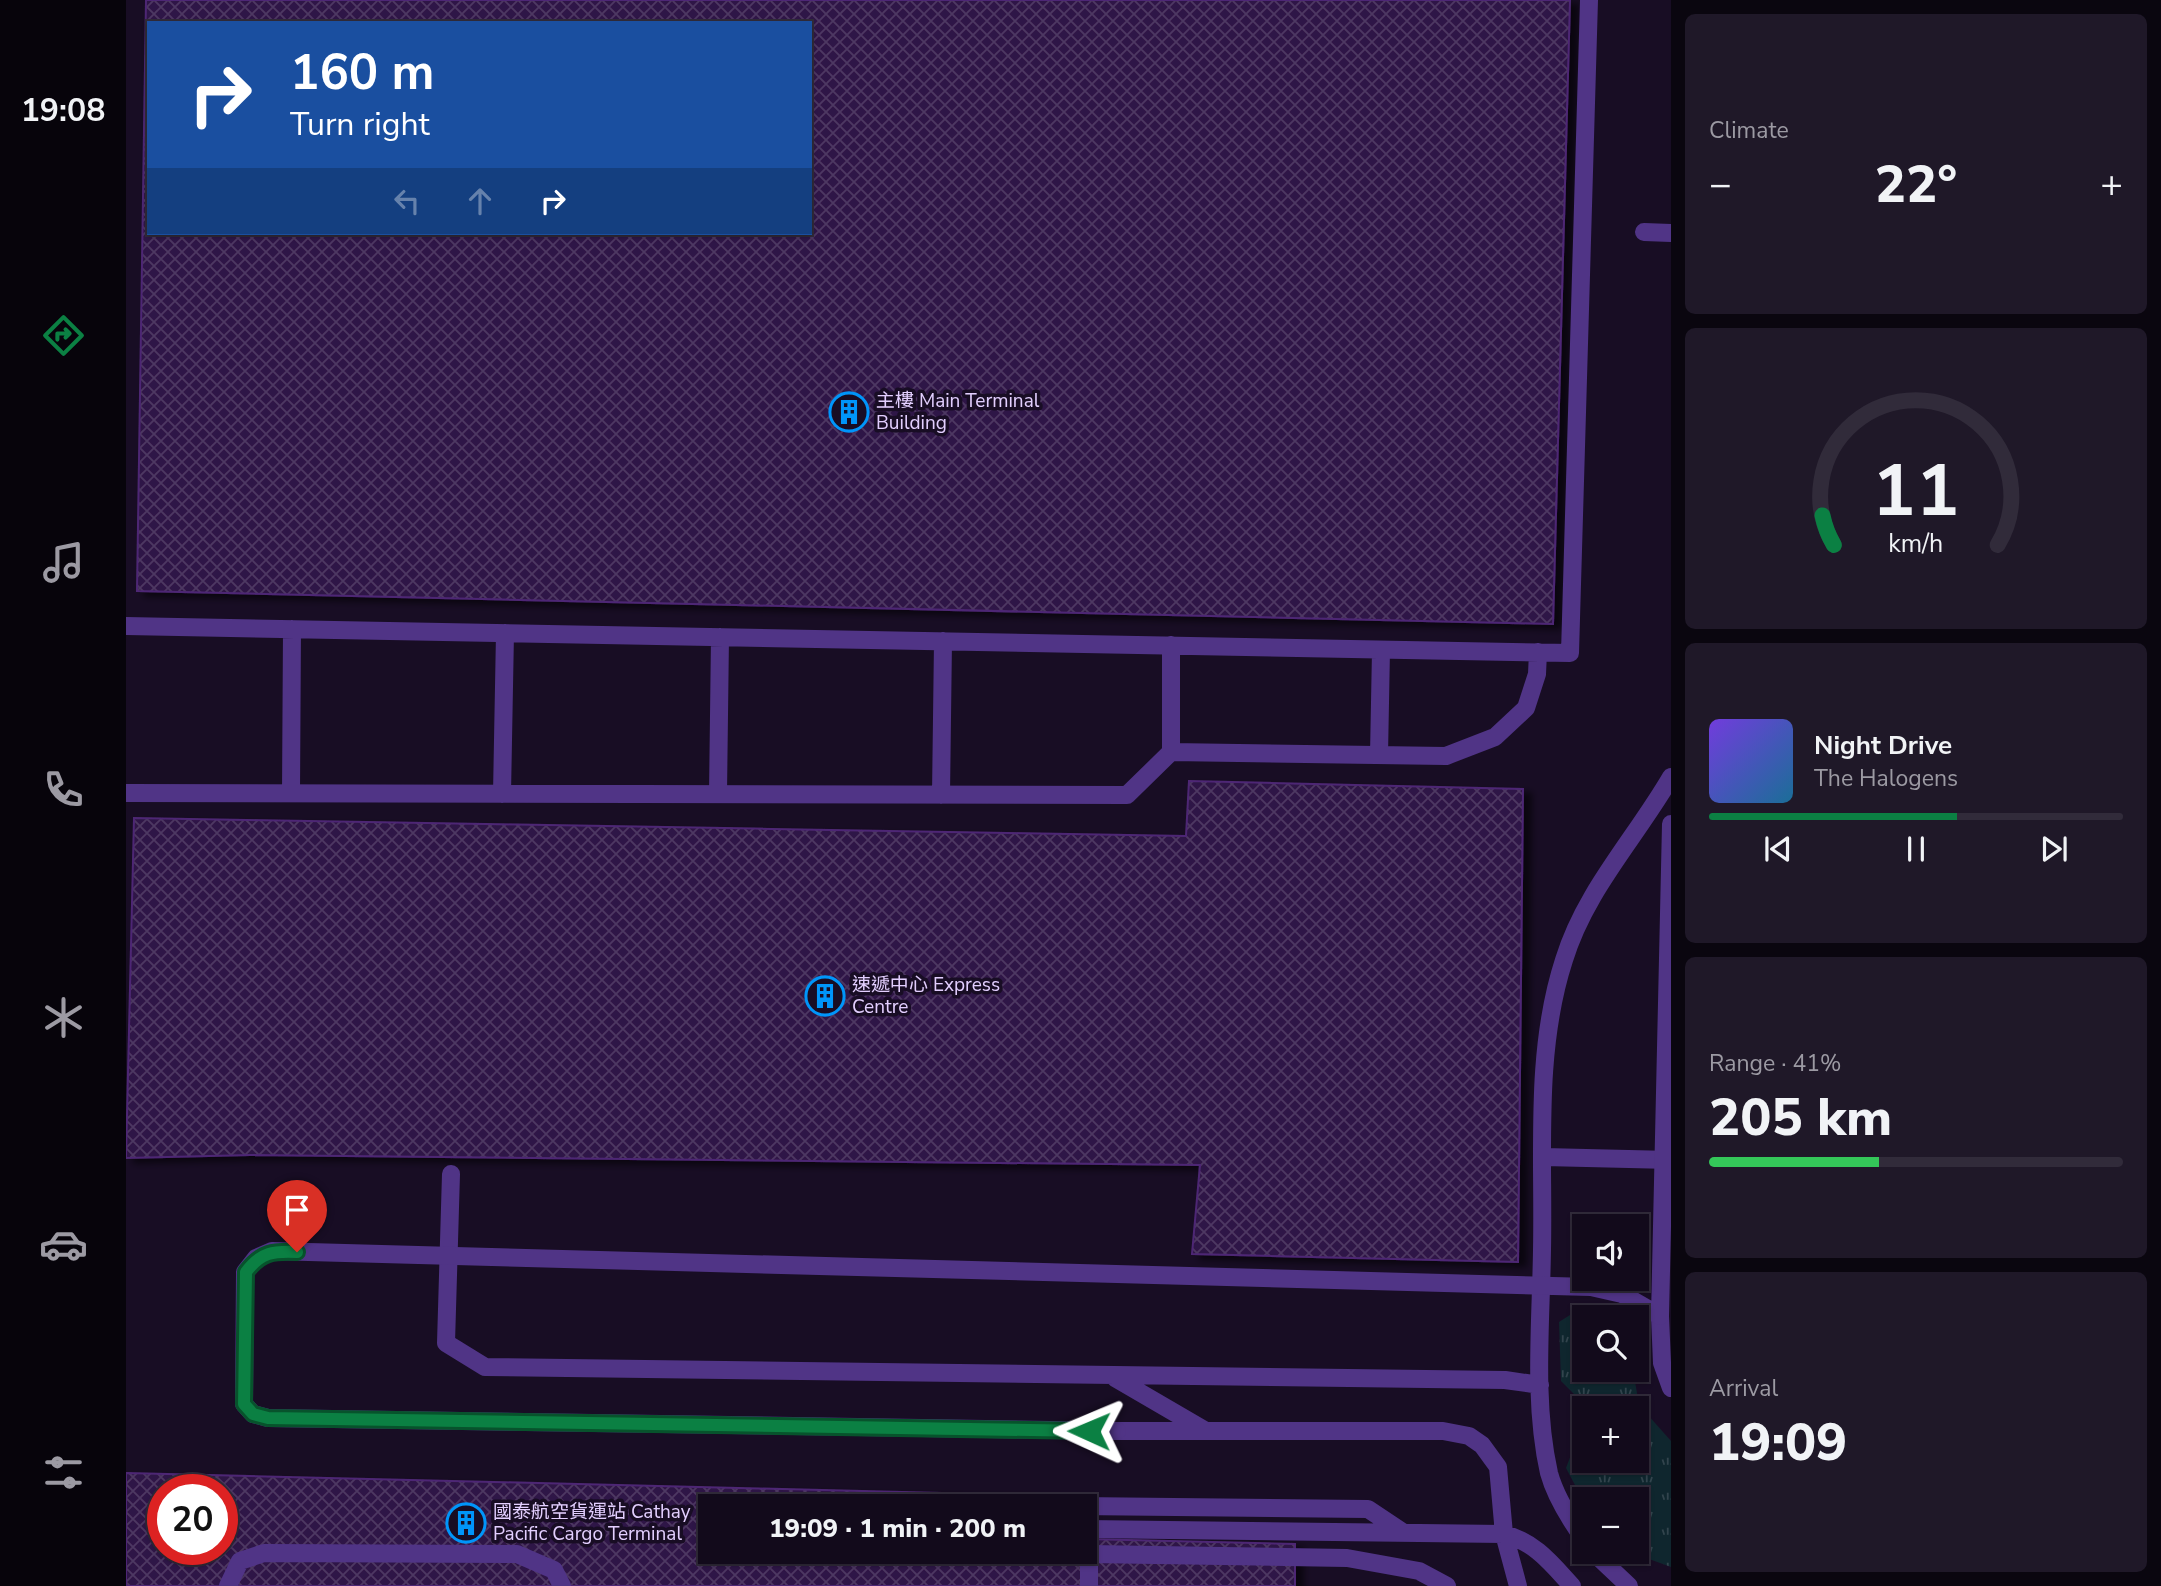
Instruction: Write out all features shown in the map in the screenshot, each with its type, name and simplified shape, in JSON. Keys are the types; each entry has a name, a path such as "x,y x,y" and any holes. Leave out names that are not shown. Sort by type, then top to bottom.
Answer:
{"lane":[{"path":"126,626 1570,653 1589,0"},
{"path":"1644,232 1671,233"},
{"path":"291,793 292,629"},
{"path":"502,794 505,633"},
{"path":"718,794 720,637"},
{"path":"941,795 943,641"},
{"path":"1171,645 1171,752"},
{"path":"1379,755 1381,650"},
{"path":"126,793 1127,795 1171,752 1446,756 1495,737 1526,708 1537,674 1538,652"},
{"path":"1572,1517 1550,1476 1540,1385 1543,1120 1549,1019 1564,958 1602,877 1671,777"},
{"path":"1671,824 1660,1316 1662,1363 1671,1388"},
{"path":"1544,1157 1671,1160"},
{"path":"451,1174 446,1343 485,1367 1505,1380 1540,1385"},
{"path":"1518,1586 1504,1534 1498,1467 1482,1445 1469,1436 1443,1431 1209,1433 268,1418 253,1414 244,1404 246,1272 256,1258 272,1251 1577,1287 1622,1294 1660,1316"},
{"path":"1112,1376 1209,1433"},
{"path":"1097,1506 1368,1509 1404,1533"},
{"path":"1097,1529 1504,1534 1521,1538 1539,1550 1572,1586"},
{"path":"228,1586 240,1561 264,1553 517,1555 554,1570 562,1586"},
{"path":"1089,1586 1089,1554 1347,1558 1419,1571 1447,1586"},
{"path":"1606,1564 1629,1586"}],"green space":[{"path":"1572,1314 1572,1382 1635,1382 1637,1396 1576,1396 1561,1381 1559,1322"},
{"path":"1649,1416 1671,1441 1671,1567 1649,1559 1649,1487 1576,1487 1566,1468 1572,1452 1572,1473 1649,1473"}],"building":[{"name":"主樓 Main Terminal Building","path":"146,0 1570,0 1553,624 137,591"},
{"name":"速遞中心 Express Centre","path":"1189,781 1523,789 1518,1262 1192,1254 1200,1165 250,1155 126,1158 134,818 1186,836"},
{"name":"國泰航空貨運站 Cathay Pacific Cargo Terminal","path":"126,1473 167,1474 147,1474 147,1565 238,1565 238,1476 986,1494 698,1494 698,1564 1097,1564 1097,1539 1295,1544 1295,1586 126,1586"}],"place":[{"name":"主樓 Main Terminal Building","path":"849,412"},
{"name":"速遞中心 Express Centre","path":"825,996"},
{"name":"國泰航空貨運站 Cathay Pacific Cargo Terminal","path":"466,1523"}],"route":[{"path":"297,1252 272,1251 256,1258 246,1272 244,1404 253,1414 268,1418 1089,1431"}]}
